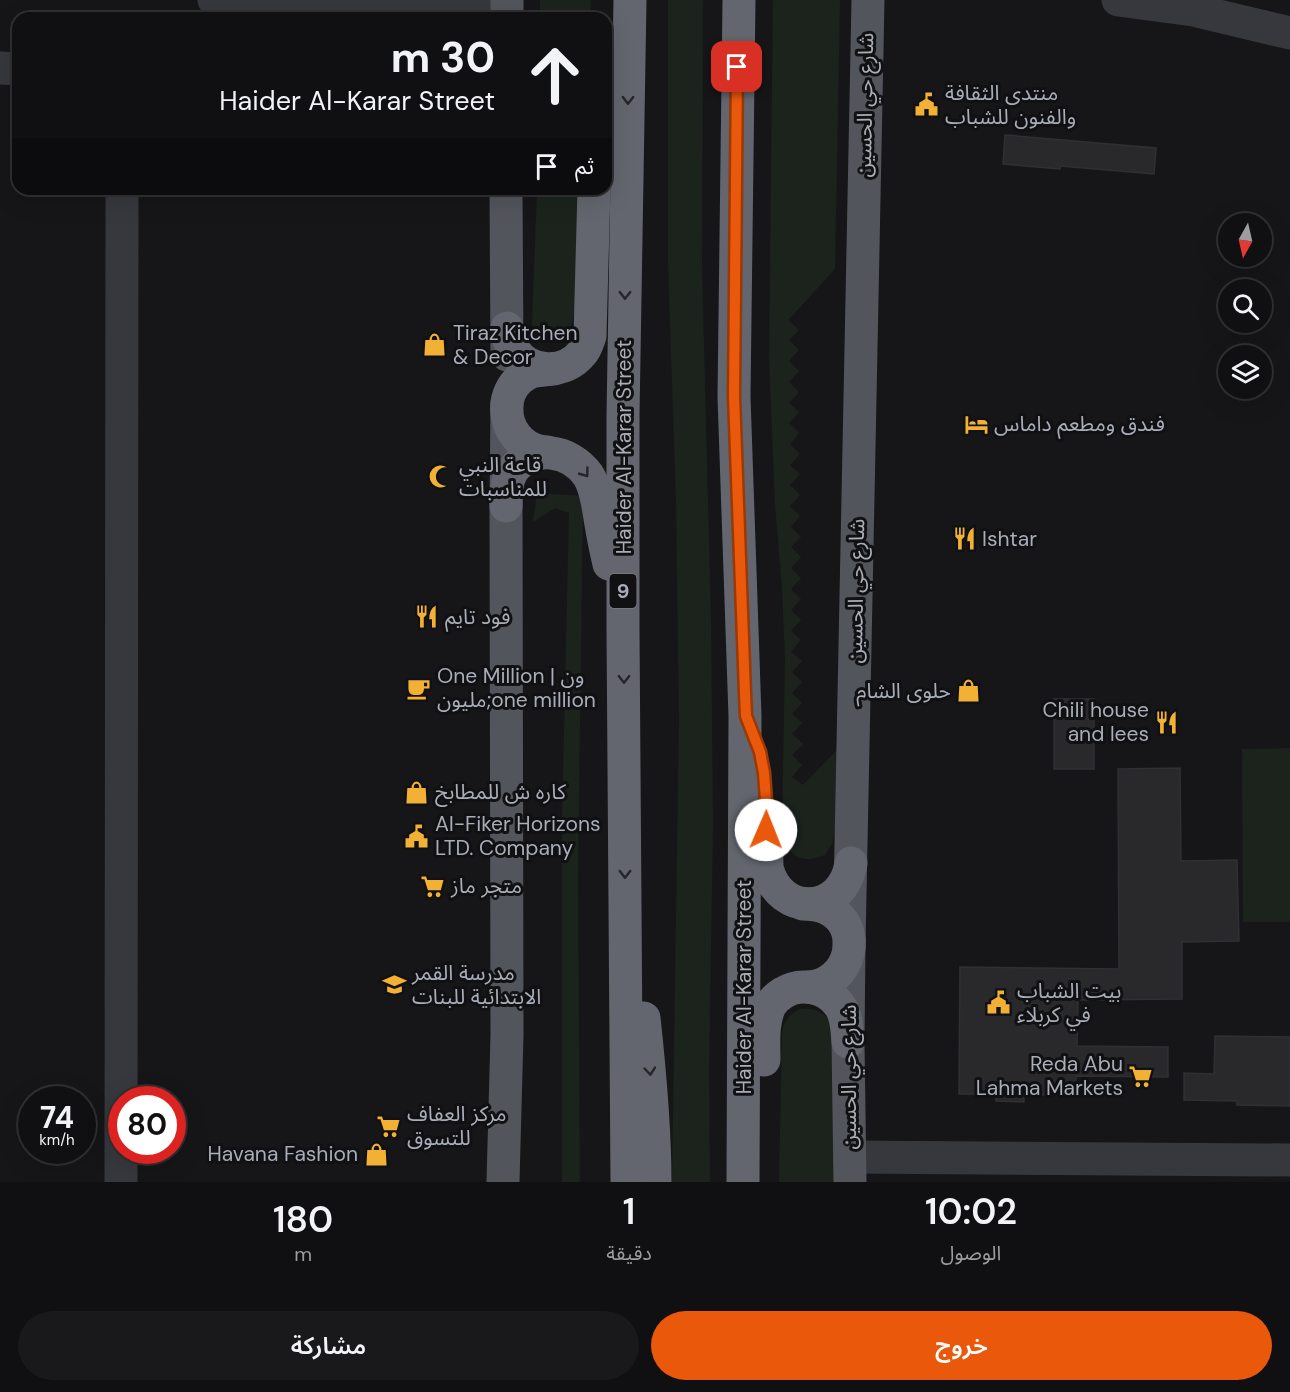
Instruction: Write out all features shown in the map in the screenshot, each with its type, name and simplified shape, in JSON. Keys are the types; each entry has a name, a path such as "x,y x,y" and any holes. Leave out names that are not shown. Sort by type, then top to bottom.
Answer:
{"highway":[{"path":"721,0 724,13 738,43"},
{"name":"Haider Al-Karar Street","path":"739,0 734,397 746,716 743,1182"},
{"path":"612,69 630,15"},
{"name":"Haider Al-Karar Street","path":"627,1182 623,416 630,15"},
{"path":"594,195 590,336 584,351 566,366 531,372 522,378 509,397 507,408 512,431 519,440 538,452 558,453 568,457 576,462 588,476 598,505 623,630"},
{"path":"507,328 509,339 521,359 531,366 554,369"},
{"path":"506,506 507,486 513,470 535,454 547,452"},
{"path":"746,716 760,752 764,773 766,868 772,885 780,894 791,900 825,907 835,914 842,922 849,944 848,956 837,975 816,986 797,988 778,996 771,1003 767,1014 764,1032 763,1182"},
{"path":"803,904 826,901 836,894 844,886 851,863"},
{"path":"625,910 650,1070 655,1135 655,1182"},
{"path":"808,987 820,989 841,1006 845,1016 848,1042"}],"main road":[{"name":"شارع حي الحسين","path":"850,1170 849,944 868,0"},
{"path":"502,1182 507,1035 506,195"}],"street":[{"path":"214,0 507,11"},
{"path":"1118,0 1193,10 1290,33"},
{"path":"121,1182 122,195"},
{"path":"850,1170 1290,1160"}],"shaded area":[{"path":"540,0 591,0 590,12 540,12"},
{"path":"668,0 703,0 702,268 711,619 713,825 709,1073 710,1182 672,1182 679,720 676,500 668,265"},
{"path":"773,0 840,0 835,269 788,320 799,330 789,340 799,350 789,361 799,371 789,382 799,392 789,403 799,412 789,423 799,433 790,444 800,454 790,465 800,474 790,485 800,495 790,506 800,516 791,527 801,537 791,547 801,557 791,568 801,578 791,589 801,599 791,610 801,620 791,631 801,640 791,652 802,661 792,672 802,682 792,693 802,703 792,714 802,723 792,734 803,744 792,755 802,765 792,777 803,785 838,749 835,829 832,844 825,855 808,859 800,858 791,852 782,827 785,659 769,357"},
{"path":"537,195 582,195 576,309 569,332 562,339 552,342 544,341 538,336 532,324"},
{"path":"537,493 583,496 578,881 580,1182 562,1182 562,820 569,513 555,508 533,522"},
{"path":"1290,748 1290,922 1243,922 1242,749"},
{"path":"800,1009 817,1011 831,1022 835,1182 779,1182 782,1033 788,1019"}],"building":[{"path":"1005,135 1156,148 1154,174 1003,164"},
{"path":"1054,699 1094,699 1094,769 1054,769"},
{"path":"1180,768 1181,861 1237,860 1239,941 1182,942 1182,999 1078,1000 1077,1046 1168,1047 1168,1077 1076,1076 1076,1095 1024,1095 1024,1102 996,1101 995,1094 959,1094 960,967 1119,969 1118,769"},
{"path":"1215,1036 1290,1037 1290,1106 1237,1105 1237,1101 1184,1100 1184,1073 1214,1074"}],"place":[{"name":"منتدى الثقافة والفنون للشباب","path":"927,105"},
{"name":"Tiraz Kitchen & Decor","path":"435,345"},
{"name":"فندق ومطعم داماس","path":"976,424"},
{"name":"قاعة النبي للمناسبات","path":"441,477"},
{"name":"Ishtar","path":"964,539"},
{"name":"فود تايم","path":"427,617"},
{"name":"One Million | ون مليون;one million","path":"419,688"},
{"name":"حلوى الشام","path":"969,691"},
{"name":"Chili house and lees","path":"1167,722"},
{"name":"كاره ش للمطابخ","path":"417,792"},
{"name":"Al-Fiker Horizons LTD. Company","path":"417,836"},
{"name":"متجر ماز","path":"433,886"},
{"name":"مدرسة القمر الابتدائية للبنات","path":"394,985"},
{"name":"بيت الشباب في كربلاء","path":"999,1003"},
{"name":"Reda Abu Lahma Markets","path":"1141,1076"},
{"name":"مركز العفاف للتسوق","path":"389,1126"},
{"name":"Havana Fashion","path":"376,1154"}],"route":[{"path":"737,67 734,397 745,693 746,716 760,752 764,773 766,830"}]}
